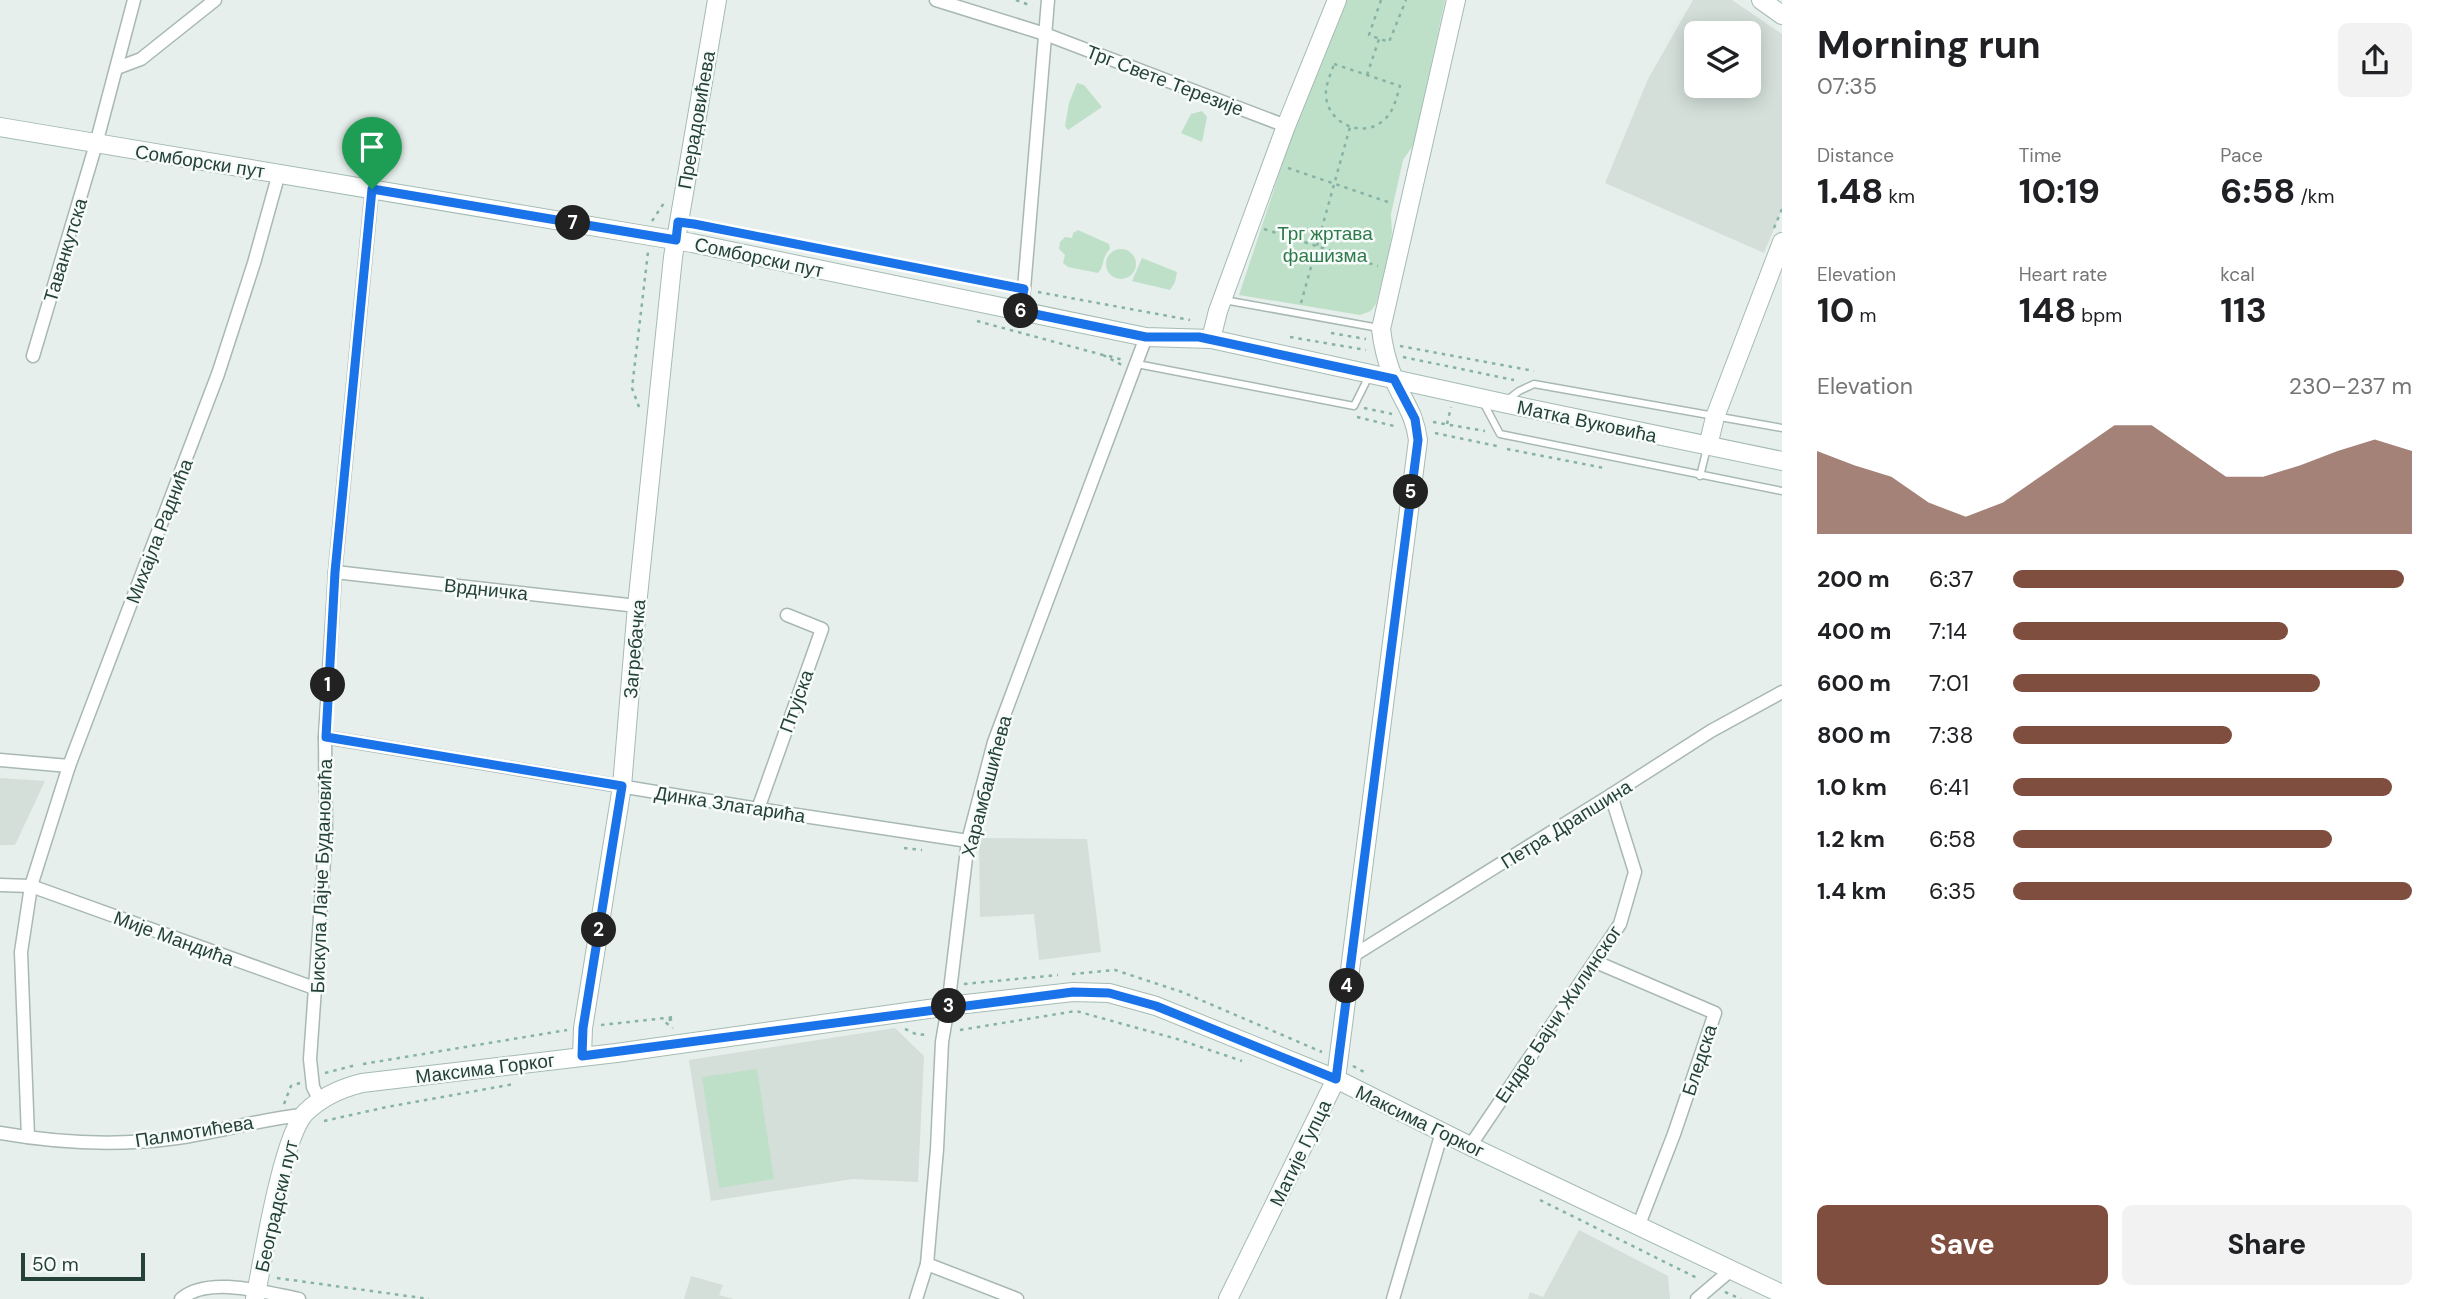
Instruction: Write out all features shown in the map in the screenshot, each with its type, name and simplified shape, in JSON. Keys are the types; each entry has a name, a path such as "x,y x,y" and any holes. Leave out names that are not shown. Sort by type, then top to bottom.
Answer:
{"main road":[{"name":"Прерадовићева","path":"676,240 717,0"},
{"path":"1211,339 1286,126 1337,0"},
{"path":"1020,311 1146,337 1211,339 1394,379 1383,341 1393,272 1456,0"},
{"path":"1761,0 1782,15"},
{"name":"Сомборски пут","path":"0,127 676,240 1020,311"},
{"name":"Загребачка","path":"582,1056 583,1028 622,786 637,606 676,240"},
{"path":"1708,446 1715,416 1782,242"},
{"name":"Матка Вуковића","path":"1394,379 1782,461"},
{"name":"Матије Гупца","path":"1228,1299 1336,1079 1418,440 1415,419 1394,379"},
{"name":"Максима Горког","path":"311,1118 320,1101 344,1088 362,1083 616,1053 948,1007 1073,992 1109,993 1156,1006 1336,1079 1638,1227 1782,1294"},
{"name":"Београдски пут","path":"261,1295 285,1159 294,1131 311,1118"}],"street":[{"name":"Таванкутска","path":"33,356 96,144 134,0"},
{"path":"117,68 141,59 215,0"},
{"name":"Трг Свете Терезије","path":"936,0 1045,34 1286,126"},
{"path":"1020,311 1048,0"},
{"name":"Михајла Раднића","path":"28,1137 21,952 31,886 69,766 218,374 254,263 279,173"},
{"name":"Бискупа Лајче Будановића","path":"320,1101 313,1087 310,1059 326,832 326,737 335,572 372,189"},
{"name":"Харамбашићева","path":"915,1299 927,1264 943,1033 968,841 994,741 1146,337"},
{"name":"Врдничка","path":"335,572 637,606"},
{"name":"Птујска","path":"758,809 822,629 787,615"},
{"name":"Петра Драпшина","path":"1351,957 1612,796 1711,731 1782,692"},
{"name":"Динка Златарића","path":"326,737 968,841"},
{"path":"0,760 69,766"},
{"name":"Ендре Бајчи Жилинског","path":"1470,1146 1620,924 1635,872 1612,796"},
{"path":"0,885 31,886"},
{"name":"Мије Мандића","path":"31,886 317,989"},
{"name":"Бледска","path":"1596,962 1715,1013 1679,1122 1638,1227"},
{"name":"Палмотићева","path":"0,1133 28,1137 138,1142 215,1131 275,1118 311,1118"},
{"path":"1393,1299 1443,1132"},
{"path":"927,1264 1017,1299"},
{"path":"1697,1299 1731,1270"},
{"path":"181,1299 188,1293 211,1286 299,1299"}],"lane":[{"path":"1223,300 1383,341"},
{"path":"1135,367 1354,406 1370,374"},
{"path":"1503,403 1518,391 1534,384 1782,428"},
{"path":"1481,397 1500,434 1782,491"},
{"path":"1700,476 1708,446"}],"path":[{"path":"1381,0 1368,35 1389,42 1406,0"},
{"path":"1367,75 1379,38"},
{"path":"1334,64 1367,75 1400,86 1394,106 1386,119 1373,127 1350,127 1336,118 1328,105 1327,88 1334,64"},
{"path":"1300,306 1350,127"},
{"path":"1282,166 1408,209"},
{"path":"678,222 1192,320"},
{"path":"1261,228 1393,272"},
{"path":"1320,331 1544,373"},
{"path":"1280,335 1383,341 1534,384"},
{"path":"1103,355 1135,367"},
{"path":"1352,416 1606,469"},
{"path":"902,1027 918,1035 943,1033 1076,1011 1177,1038 1242,1061"},
{"path":"311,1118 523,1082"},
{"path":"261,1295 274,1278 429,1299"},
{"path":"1723,1291 1741,1299"}],"shaded area":[{"path":"1693,0 1732,0 1782,34 1782,209 1764,253 1605,183 1648,79"},
{"path":"0,778 45,781 15,845 0,845"},
{"path":"979,838 1087,839 1101,952 1039,960 1034,914 980,917"},
{"path":"895,1028 924,1056 918,1182 853,1179 711,1201 689,1060"},
{"path":"1579,1230 1668,1276 1670,1299 1528,1299 1530,1292 1543,1297"},
{"path":"691,1276 723,1285 719,1295 734,1299 684,1299"}],"green space":[{"name":"Трг жртава фашизма","path":"1346,0 1445,0 1414,144 1403,160 1391,214 1392,233 1388,257 1376,304 1371,311 1360,315 1239,295 1311,78"},
{"path":"1077,83 1084,85 1102,107 1068,130 1065,126 1069,103"},
{"path":"1202,111 1207,117 1202,142 1181,133 1191,114"},
{"path":"1078,230 1109,244 1110,249 1098,273 1068,267 1063,263 1065,255 1059,249 1060,242 1065,237 1072,238 1073,233"},
{"path":"1121,249 1132,253 1136,264 1132,275 1121,279 1110,275 1106,264 1110,253"},
{"path":"1142,258 1177,272 1170,290 1132,281"},
{"path":"757,1069 774,1179 719,1188 702,1077"}],"route":[{"path":"372,189 676,240 678,222 694,224 1024,289 1020,311 1146,337 1199,337 1394,379 1415,419 1418,440 1336,1079 1156,1006 1109,993 1073,992 957,1005 582,1056 583,1028 622,786 326,737 335,572 372,189"}]}
